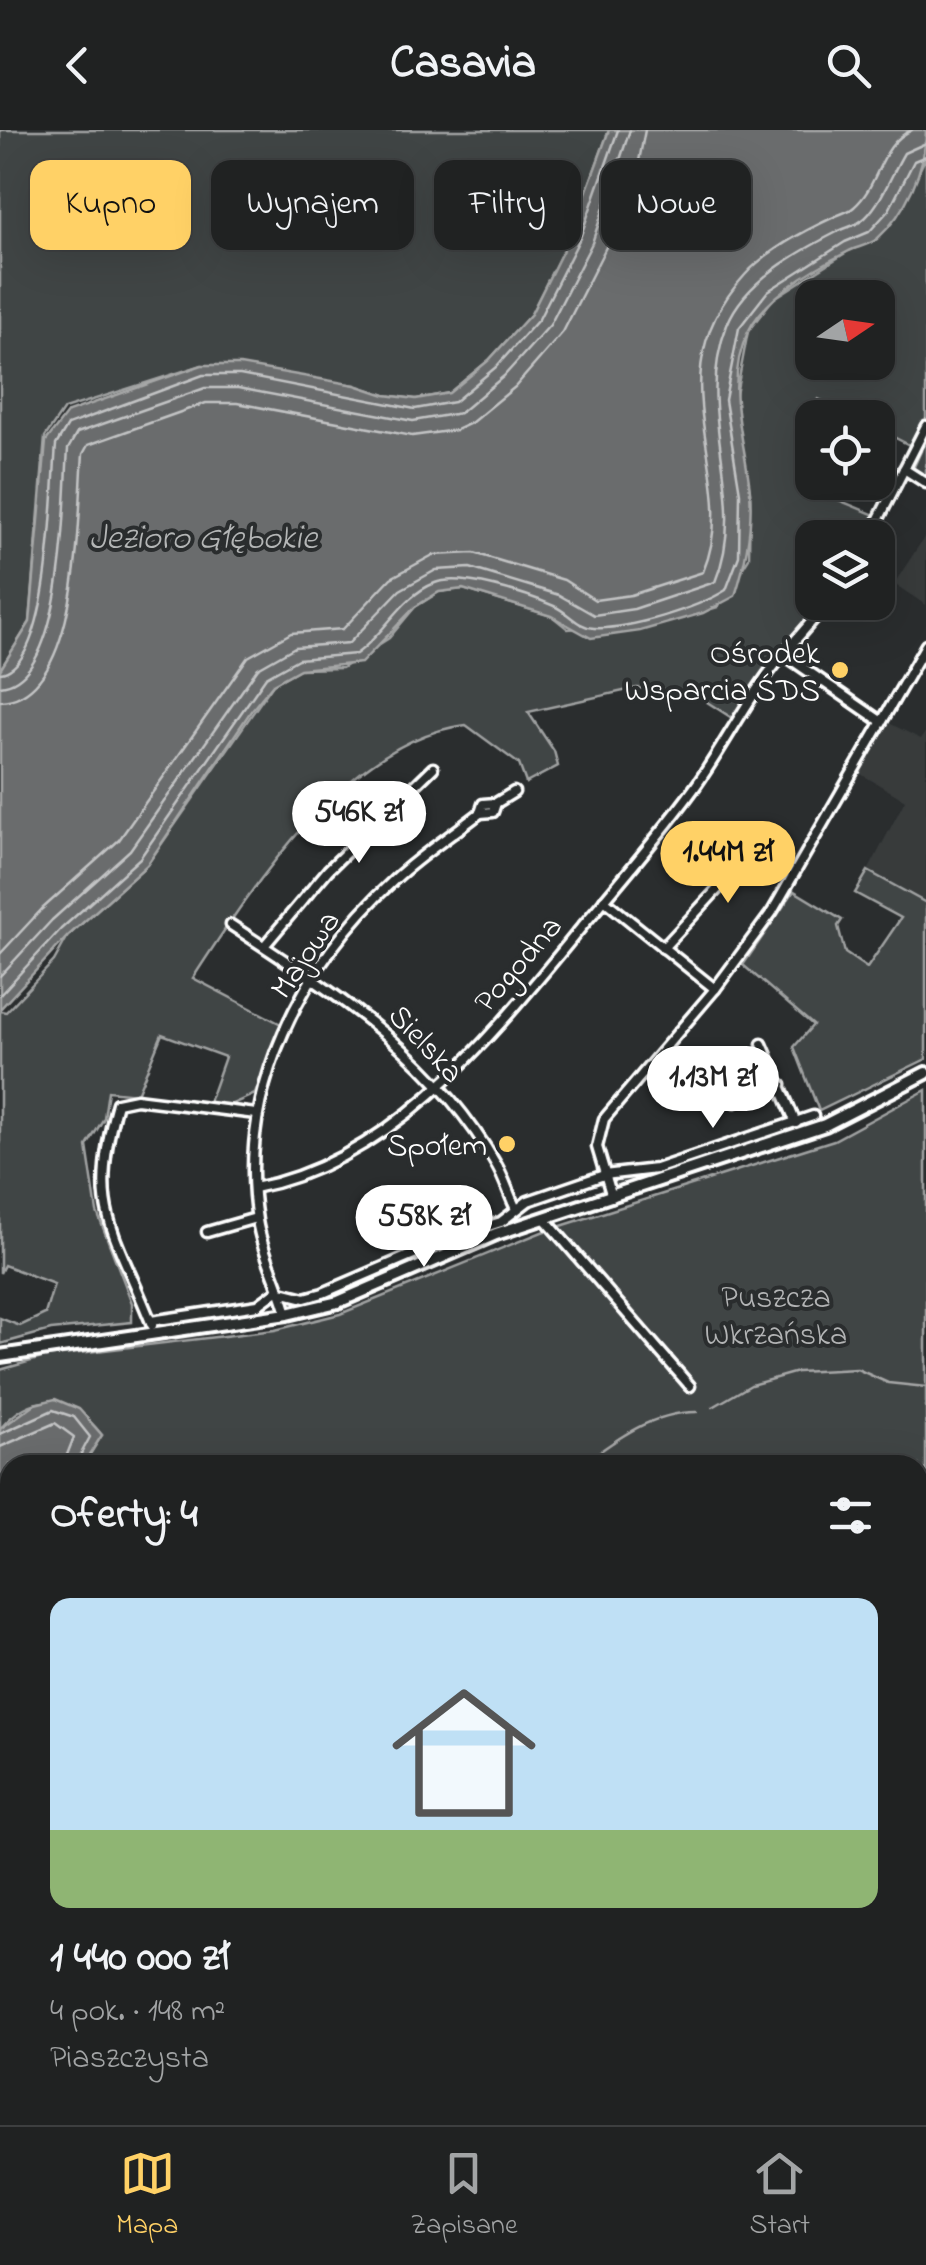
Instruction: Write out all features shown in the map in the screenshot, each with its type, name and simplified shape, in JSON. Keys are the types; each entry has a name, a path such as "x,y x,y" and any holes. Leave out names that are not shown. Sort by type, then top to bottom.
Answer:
{"main road":[{"path":"0,1356 152,1326 283,1315 345,1299 544,1218 826,1125 926,1073"}],"street":[{"path":"878,520 926,426"},
{"path":"904,470 926,483"},
{"name":"Pogodna","path":"254,1188 290,1179 338,1158 437,1086 504,1019 696,784 783,654 812,620"},
{"path":"612,1197 597,1148 604,1119 715,989 781,898 879,720 926,646"},
{"path":"783,654 879,720"},
{"path":"264,946 328,870 433,768"},
{"name":"Majowa","path":"283,1315 256,1218 254,1188 256,1114 281,1038 314,976 354,921 394,880 480,813 494,812 496,803 514,792"},
{"path":"663,948 760,837"},
{"path":"604,900 715,989"},
{"name":"Sielska","path":"231,925 314,976 382,1028 437,1086 491,1157 516,1209"},
{"path":"762,1044 796,1123"},
{"path":"735,1102 781,1084"},
{"path":"256,1114 136,1099 117,1103 104,1146 103,1185 112,1234 152,1326 258,1305 277,1291 305,1298 323,1293 453,1237 501,1222 516,1209 604,1175 656,1169 812,1116"},
{"path":"207,1232 256,1218"},
{"path":"544,1218 690,1386"}],"shaded area":[{"path":"925,536 926,605 895,582"},
{"path":"887,722 921,739 926,731 926,903 868,871 905,800 859,773"}],"green space":[{"path":"0,130 609,130 581,207 581,160 434,160 434,250 563,250 531,314 489,360 449,393 416,399 385,395 355,385 202,365 64,409 45,437 30,622 0,670"},
{"path":"926,157 926,476 913,469 921,451 895,438 895,400 795,400 795,500 838,500 875,515 872,520 795,520 795,620 806,620 774,656 732,718 690,691 637,688 528,712 554,751 558,766 526,783 519,764 466,725 423,736 382,758 343,787 274,862 193,978 281,1024 255,1094 228,1106 209,1102 225,1057 162,1034 137,1094 108,1091 104,1118 87,1146 97,1212 132,1303 132,1322 51,1330 0,1344 0,1318 20,1326 45,1314 54,1284 4,1265 0,1273 0,1011 6,1012 54,961 68,936 147,865 273,684 300,669 342,668 389,638 415,607 439,592 463,589 552,616 568,629 672,621 718,607 749,558 750,492 735,400 748,331 773,299 795,285 795,380 895,380 895,280 803,280 850,250 874,241 897,216"},
{"path":"868,871 926,903 926,1059 819,1111 794,1047 813,1025 743,965 794,891 842,920 838,926 845,953 867,968 901,918 855,893"},
{"name":"Puszcza Wkrzańska","path":"926,1090 926,1455 89,1455 102,1435 78,1412 53,1402 26,1407 0,1429 0,1370 45,1357 275,1330 340,1314 542,1232 834,1140"},
{"path":"814,1118 820,1123 619,1189 611,1182 614,1177 645,1176"}],"water":[{"name":"Jezioro Głębokie","path":"609,130 926,130 918,174 905,203 887,228 874,241 795,280 766,306 748,332 736,391 750,518 735,596 703,613 640,631 591,638 551,616 463,589 439,592 415,607 361,663 300,669 273,684 147,865 68,936 0,1009 0,670 30,622 46,441 68,412 202,365 240,365 416,399 449,393 489,360 531,314 563,250 581,250 581,207"},
{"path":"55,1399 79,1409 102,1435 89,1455 0,1455 0,1429 35,1404"}],"waterway":[{"path":"713,1407 751,1385 797,1372 857,1369 888,1383 926,1387"},
{"path":"595,1455 650,1422 697,1412"}],"place":[{"name":"Ośrodek Wsparcia ŚDS","path":"840,670"},
{"name":"Społem","path":"507,1144"}]}
